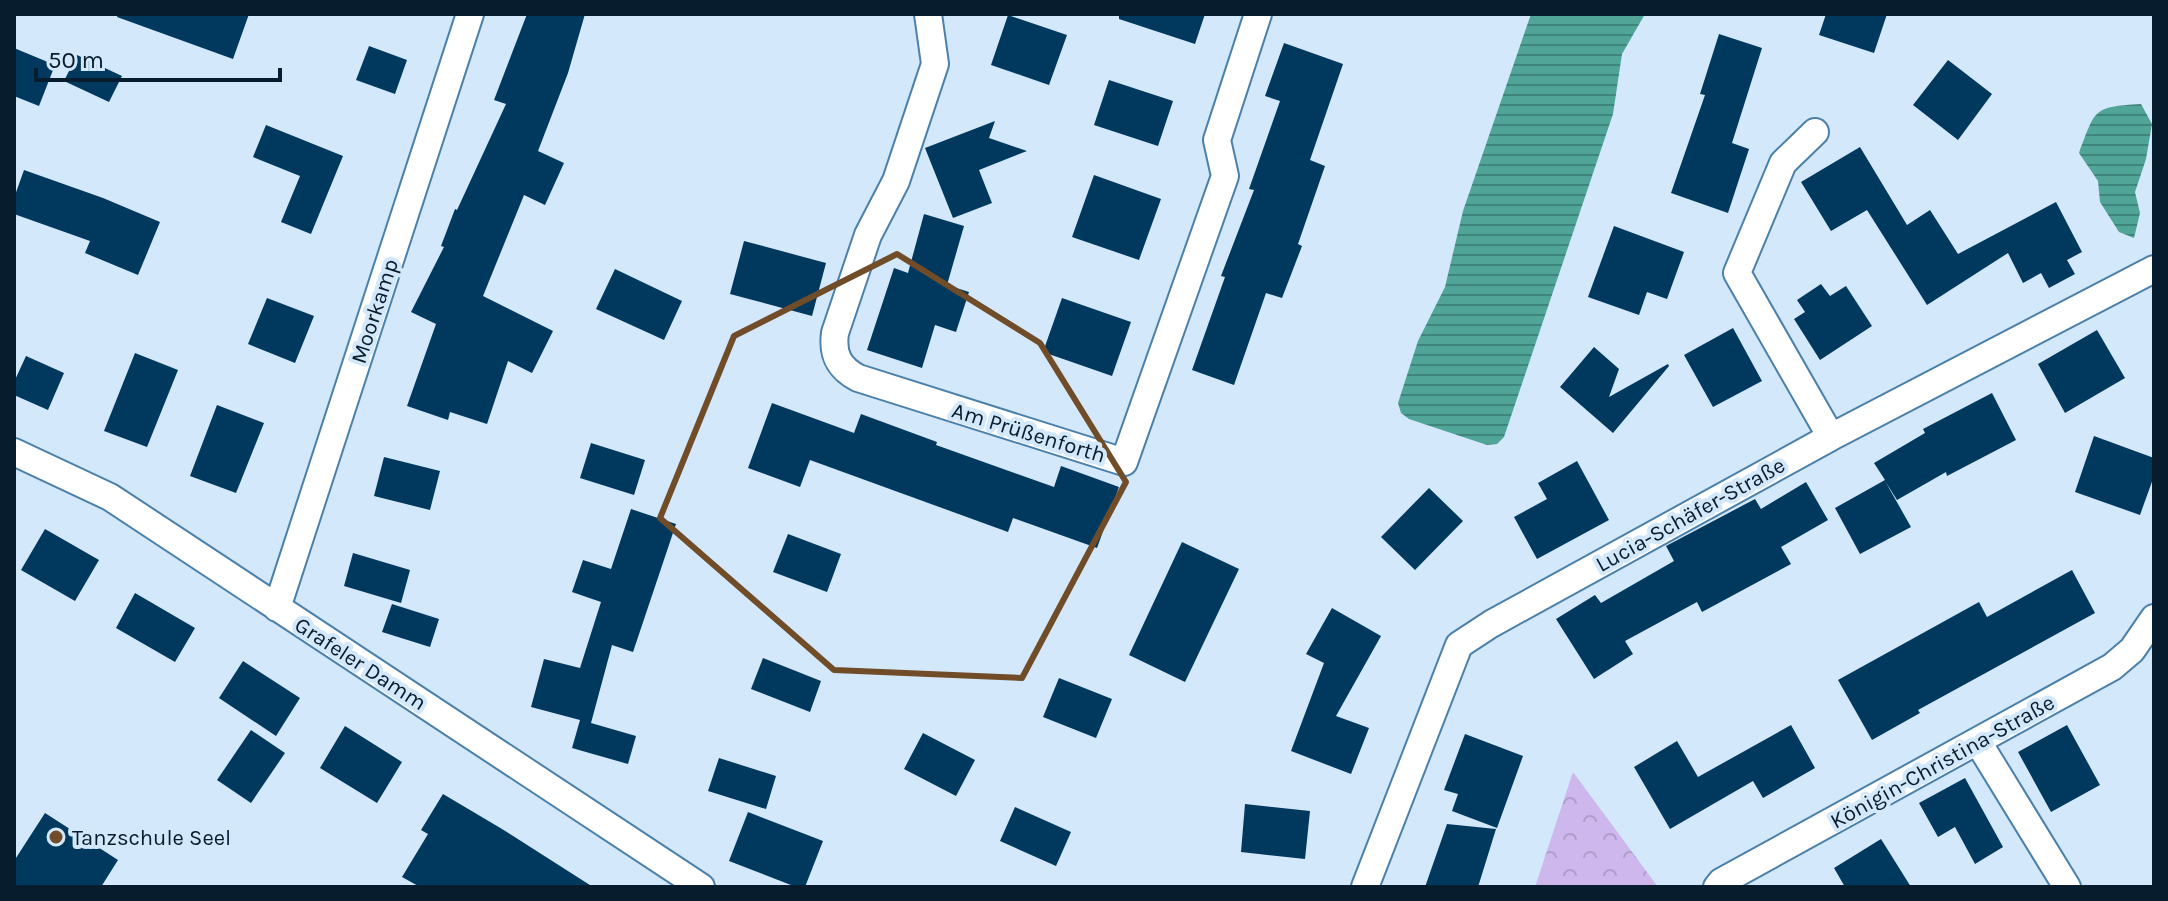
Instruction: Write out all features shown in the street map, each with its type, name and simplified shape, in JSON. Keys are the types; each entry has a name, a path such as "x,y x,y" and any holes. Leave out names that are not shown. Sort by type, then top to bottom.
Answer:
{"street":[{"name":"Moorkamp","path":"277,608 470,14"},
{"name":"Am Prüßenforth","path":"928,14 935,64 896,181 868,235 835,333 833,347 836,359 845,371 858,378 1124,462 1225,176 1217,140 1258,14"},
{"path":"1815,132 1783,163 1737,273 1831,437"},
{"name":"Lucia-Schäfer-Straße","path":"1365,887 1459,645 1491,624 1831,437 2154,269"},
{"name":"Grafeler Damm","path":"14,452 110,497 701,887"},
{"name":"Königin-Christina-Straße","path":"1717,887 1721,882 2112,667 2132,650 2154,618"},
{"path":"1978,742 2067,887"}],"highlighted area":[{"path":"897,254 1040,343 1126,482 1022,678 834,670 660,518 734,336"}],"green space":[{"path":"1573,772 1658,887 1535,887"}],"shaded area":[{"path":"1531,14 1645,14 1622,54 1613,114 1504,437 1497,444 1487,445 1409,419 1401,413 1398,403 1418,341 1445,287 1463,211"},
{"path":"2141,104 2152,124 2146,159 2135,192 2140,213 2134,238 2119,232 2100,202 2098,181 2079,153 2098,113 2113,107"}],"building":[{"path":"118,14 249,14 233,59 117,17"},
{"path":"527,14 585,14 568,73 538,151 564,163 545,205 524,195 483,296 553,331 532,373 508,361 487,424 450,412 448,420 407,406 436,324 411,312 444,247 441,246 455,209 506,104 494,100"},
{"path":"1119,14 1205,14 1195,44 1119,19"},
{"path":"1826,14 1887,14 1874,53 1819,35"},
{"path":"1008,15 1067,35 1049,85 991,65"},
{"path":"1719,34 1762,48 1732,143 1749,149 1728,213 1671,193 1705,95 1700,94"},
{"path":"1284,43 1343,64 1310,160 1325,166 1298,244 1302,246 1282,298 1266,293 1234,385 1192,370 1225,277 1221,276 1254,190 1249,189 1280,101 1265,96"},
{"path":"369,46 407,60 395,94 356,80"},
{"path":"14,48 55,65 39,106 14,96"},
{"path":"77,55 122,76 109,102 64,81"},
{"path":"1948,60 1992,94 1958,140 1913,105"},
{"path":"1109,80 1173,101 1158,146 1094,125"},
{"path":"995,121 989,138 1027,151 979,170 992,203 953,218 925,148"},
{"path":"266,125 343,156 311,234 281,222 300,176 253,157"},
{"path":"1860,147 1907,225 1930,210 1958,254 2056,202 2082,252 2067,260 2075,274 2049,288 2041,273 2023,283 2008,253 1927,305 1867,210 1831,231 1801,182"},
{"path":"24,170 160,222 138,275 85,253 90,241 14,214 14,198"},
{"path":"1094,175 1161,199 1139,260 1072,237"},
{"path":"924,214 964,226 947,285 969,292 956,332 935,325 922,368 867,350 894,268 908,273"},
{"path":"1614,226 1684,252 1667,299 1647,292 1639,315 1588,297"},
{"path":"744,241 826,263 812,316 730,294"},
{"path":"615,269 682,301 664,340 596,309"},
{"path":"1821,284 1830,296 1846,286 1872,326 1820,360 1794,319 1805,312 1797,300"},
{"path":"267,298 314,316 295,363 248,344"},
{"path":"1062,298 1131,322 1112,376 1043,352"},
{"path":"1733,328 1762,381 1713,407 1684,355"},
{"path":"2097,330 2125,378 2065,413 2038,364"},
{"path":"1594,347 1619,369 1609,397 1669,366 1613,433 1560,387"},
{"path":"135,353 178,370 147,447 104,431"},
{"path":"26,356 64,373 48,410 14,395 14,382"},
{"path":"1992,393 2016,440 1947,476 1946,472 1897,500 1885,481 1911,527 1860,554 1835,508 1885,480 1874,463 1925,433 1923,429"},
{"path":"772,403 854,433 861,414 937,442 936,445 1054,487 1061,466 1119,487 1097,548 1013,518 1008,532 810,460 800,487 748,468"},
{"path":"217,405 264,423 236,493 190,476"},
{"path":"2094,436 2154,458 2154,476 2140,515 2075,492"},
{"path":"591,443 645,460 634,495 580,478"},
{"path":"384,457 440,471 430,510 374,496"},
{"path":"1577,461 1609,520 1537,559 1514,517 1547,499 1538,483"},
{"path":"1806,482 1828,520 1781,547 1791,564 1702,612 1697,602 1625,641 1633,654 1594,679 1556,619 1595,595 1601,603 1674,561 1666,546 1755,499 1761,509"},
{"path":"1429,488 1463,521 1415,570 1381,537"},
{"path":"631,509 676,524 633,652 612,645 591,723 636,736 628,764 572,748 580,720 531,707 544,659 580,668 601,602 572,592 583,560 611,569"},
{"path":"45,529 99,560 75,601 21,570"},
{"path":"788,534 841,554 827,592 773,572"},
{"path":"1182,542 1239,569 1185,682 1129,655"},
{"path":"353,553 410,570 401,603 344,586"},
{"path":"2072,570 2095,613 1918,710 1920,713 1872,740 1838,680 1979,602 1987,617"},
{"path":"135,593 195,628 175,662 116,628"},
{"path":"392,604 439,619 430,647 382,632"},
{"path":"1332,608 1381,636 1336,716 1369,728 1351,774 1291,751 1324,663 1306,654"},
{"path":"763,658 821,681 810,712 751,689"},
{"path":"243,661 300,698 276,736 219,698"},
{"path":"1059,678 1112,699 1096,738 1043,717"},
{"path":"1791,725 1815,768 1763,798 1753,781 1670,829 1634,767 1677,741 1698,777"},
{"path":"2067,725 2100,785 2051,812 2018,752"},
{"path":"345,726 402,762 377,803 320,768"},
{"path":"251,730 285,753 251,803 217,780"},
{"path":"923,733 975,760 956,796 904,769"},
{"path":"1465,734 1523,756 1497,828 1452,811 1458,794 1444,790"},
{"path":"719,758 776,776 766,809 708,791"},
{"path":"1965,778 2003,847 1975,864 1955,827 1938,837 1919,803"},
{"path":"443,794 593,887 420,887 402,877 428,834 421,830"},
{"path":"1245,804 1310,811 1305,859 1241,852"},
{"path":"1015,807 1071,832 1056,866 1000,841"},
{"path":"748,812 823,841 805,887 796,887 729,861"},
{"name":"Tanzschule Seel","path":"45,813 118,860 101,887 14,887 14,861"},
{"path":"1447,824 1496,829 1478,887 1425,887"},
{"path":"1881,839 1911,887 1845,887 1834,868"}],"place":[{"name":"Tanzschule Seel","path":"56,837"}]}
